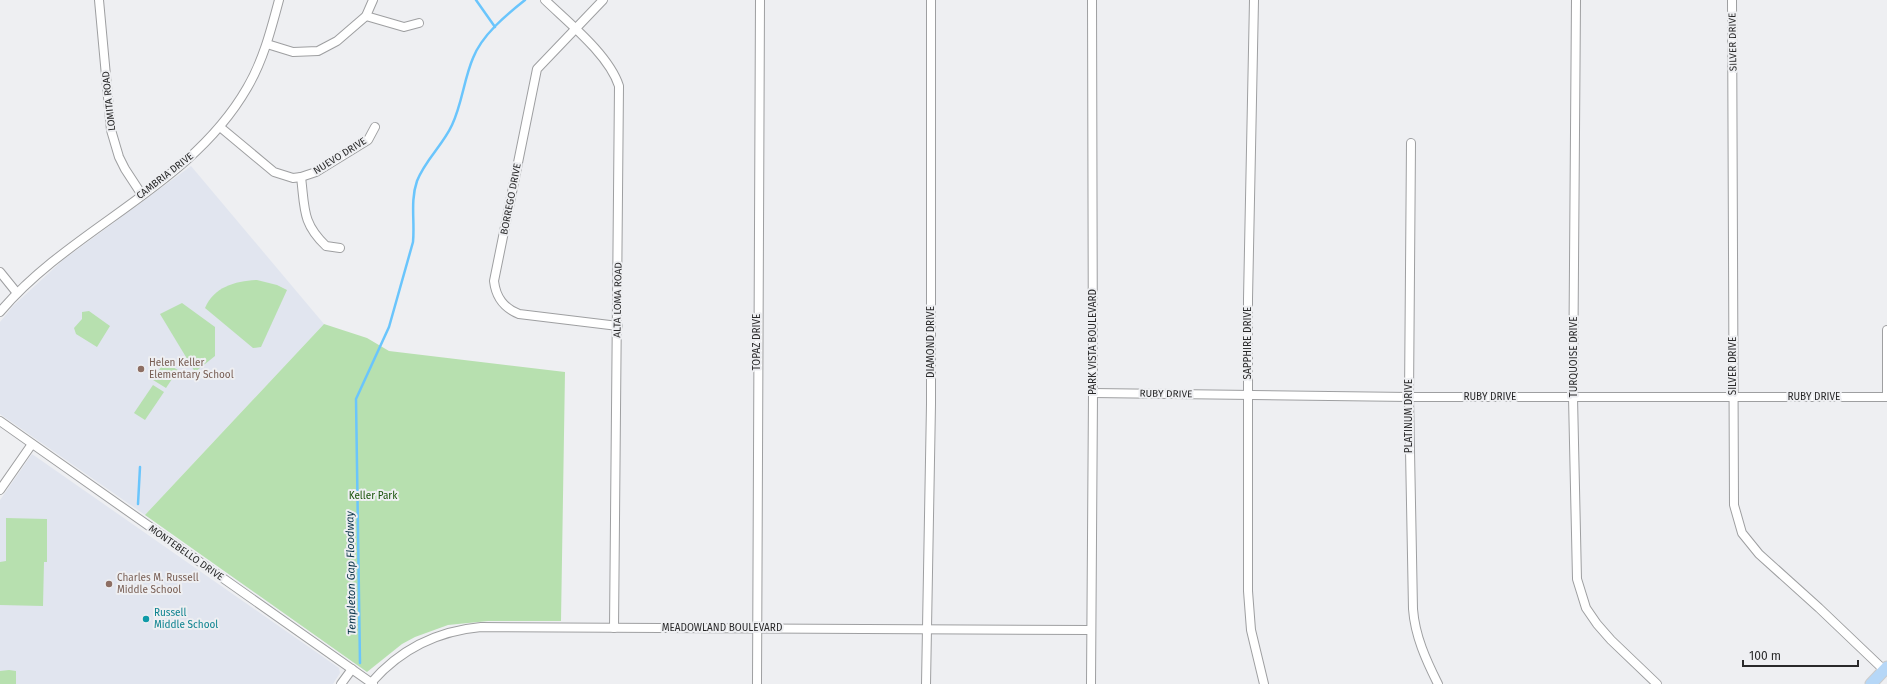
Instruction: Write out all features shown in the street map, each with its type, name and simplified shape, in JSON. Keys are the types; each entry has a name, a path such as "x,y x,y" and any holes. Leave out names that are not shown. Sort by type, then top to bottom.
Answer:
{"main road":[{"path":"1871,684 1885,668"}],"street":[{"name":"LOMITA ROAD","path":"99,0 111,130 119,157 125,170 142,195"},
{"name":"CAMBRIA DRIVE","path":"0,312 65,251 142,195 184,162 220,127 247,88 256,70 266,44 279,0"},
{"path":"266,44 293,52 318,51 337,41 366,16 373,0"},
{"name":"ALTA LOMA ROAD","path":"545,0 607,61 620,86 614,628"},
{"name":"BORREGO DRIVE","path":"603,0 576,30 540,65 535,75 495,274 495,289 504,306 519,314 618,326"},
{"name":"TOPAZ DRIVE","path":"756,684 760,0"},
{"name":"DIAMOND DRIVE","path":"926,684 931,404 931,0"},
{"name":"PARK VISTA BOULEVARD","path":"1091,684 1093,393 1092,0"},
{"name":"SAPPHIRE DRIVE","path":"1254,0 1248,395 1248,599 1251,630 1264,684"},
{"name":"TURQUOISE DRIVE","path":"1576,0 1573,397 1577,579 1581,596 1586,608 1611,640 1657,684"},
{"name":"SILVER DRIVE","path":"1732,0 1734,138 1734,505 1742,533 1759,554 1885,668"},
{"path":"366,16 404,27 419,23"},
{"name":"NUEVO DRIVE","path":"220,127 274,172 280,175 301,178 316,172 368,140 375,127"},
{"name":"PLATINUM DRIVE","path":"1411,143 1409,397 1413,609 1422,650 1438,684"},
{"path":"301,178 307,221 310,228 326,246 340,248"},
{"path":"0,272 18,294"},
{"path":"1887,330 1887,397"},
{"name":"RUBY DRIVE","path":"1093,393 1409,397 1887,397"},
{"name":"MONTEBELLO DRIVE","path":"0,421 371,683"},
{"path":"0,490 32,444"},
{"name":"MEADOWLAND BOULEVARD","path":"371,683 401,654 433,637 448,632 481,627 1091,630"},
{"path":"341,684 352,669"}],"shaded area":[{"name":"Helen Keller Elementary School","path":"191,166 324,324 145,515 0,414 0,322 13,306 63,260"},
{"name":"Charles M. Russell Middle School","path":"32,454 339,668 340,673 333,684 0,684 0,500"}],"green space":[{"path":"257,280 277,285 287,290 261,347 253,348 205,308 214,295 226,286"},
{"path":"182,303 215,327 215,356 195,372 160,314"},
{"path":"89,311 110,326 97,347 76,334 74,328 82,319 82,312"},
{"name":"Keller Park","path":"324,324 367,338 389,351 565,372 561,621 488,621 448,625 415,637 402,644 367,672 145,515"},
{"path":"164,362 178,370 166,388 153,380"},
{"path":"153,385 164,392 145,420 134,413"},
{"path":"6,518 47,519 47,562 44,562 43,606 0,605 0,562 6,561"},
{"path":"0,671 16,671 16,684 0,684"}],"waterway":[{"path":"476,0 495,27"},
{"name":"Templeton Gap Floodway","path":"360,663 356,399 389,327 413,242 413,204 415,189 420,173 452,125 470,66 482,41 495,26 525,0"},
{"path":"138,504 140,467"}],"place":[{"name":"Helen Keller Elementary School","path":"141,369"},
{"name":"Charles M. Russell Middle School","path":"109,584"},
{"name":"Russell Middle School","path":"146,619"}]}
